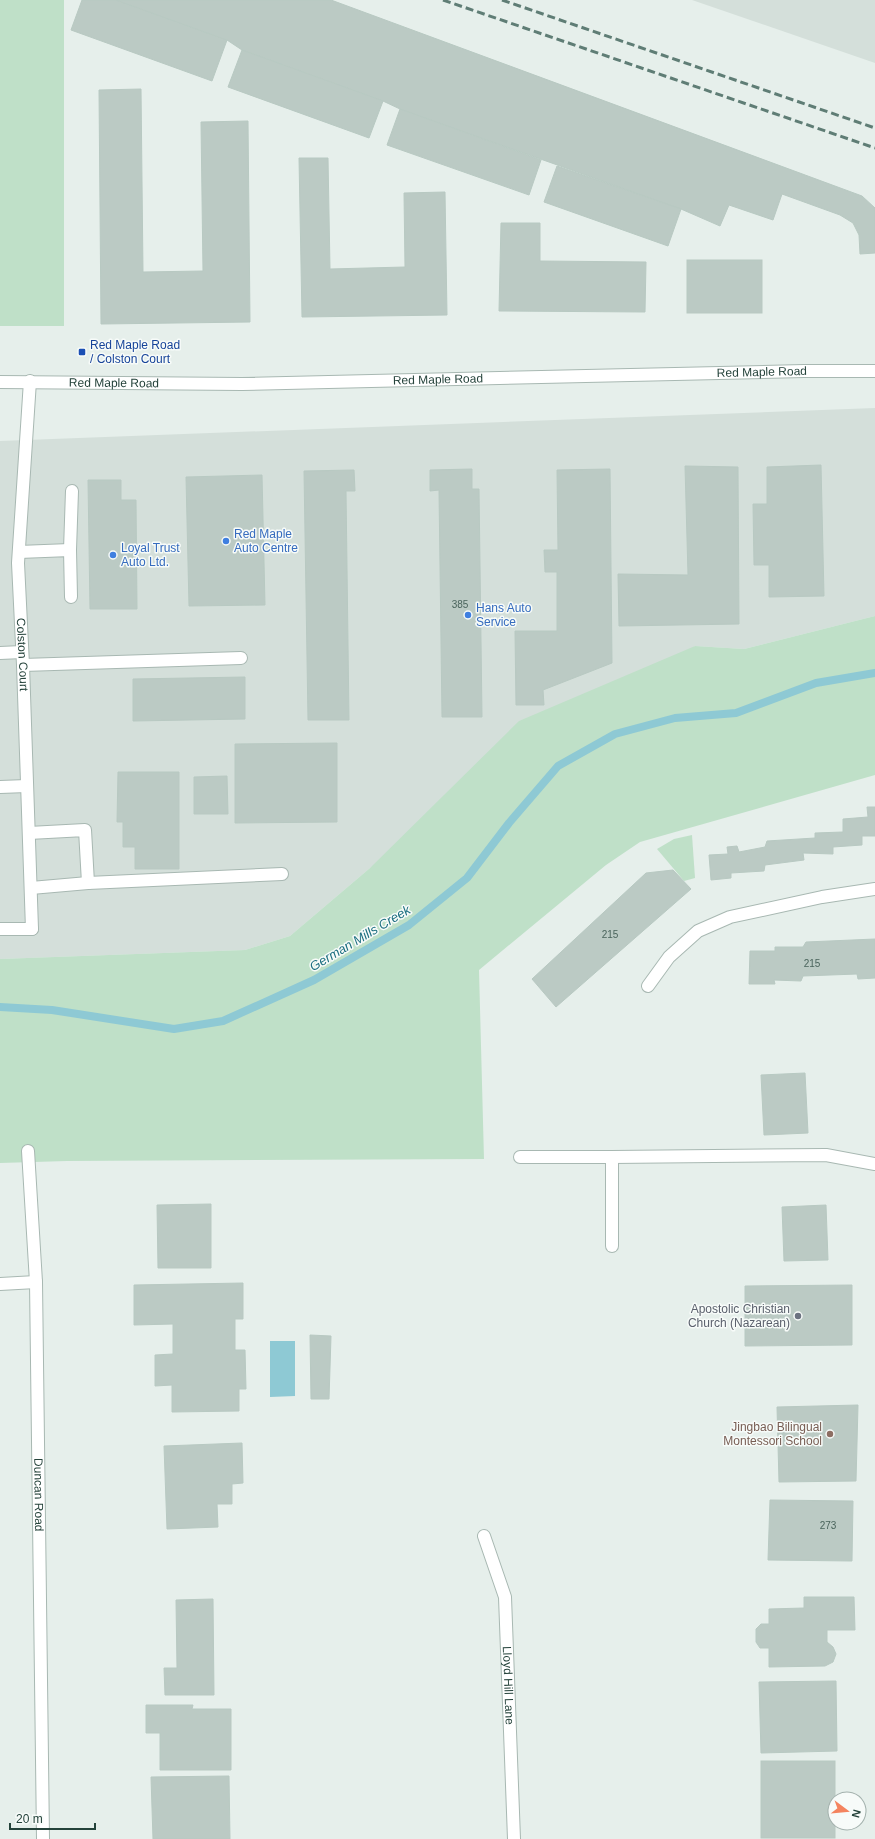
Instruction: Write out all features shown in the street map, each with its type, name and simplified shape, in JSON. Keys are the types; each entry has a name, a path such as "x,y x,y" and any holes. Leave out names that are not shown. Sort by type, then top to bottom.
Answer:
{"street":[{"name":"Red Maple Road","path":"0,382 30,381 242,384 804,371 875,372"},
{"name":"Colston Court","path":"0,929 32,929 26,786 24,665 22,652 18,563 30,381"},
{"path":"71,597 70,550 72,491"},
{"path":"19,552 70,550"},
{"path":"0,653 22,652"},
{"path":"24,665 241,658"},
{"path":"0,787 26,786"},
{"path":"29,833 85,830 88,883"},
{"path":"31,888 88,883 282,874"},
{"path":"648,986 669,957 698,931 723,920 822,897 875,889"},
{"name":"Duncan Road","path":"28,1151 36,1282 43,1839"},
{"path":"520,1156 612,1158 826,1155 875,1164"},
{"path":"612,1158 612,1246"},
{"path":"0,1284 36,1282"},
{"name":"Lloyd Hill Lane","path":"484,1536 505,1597 514,1839"}],"shaded area":[{"path":"692,0 875,0 875,63"},
{"path":"875,408 875,616 744,649 695,646 370,868 290,936 245,950 0,959 0,441"}],"green space":[{"path":"0,0 64,0 64,326 0,326"},
{"path":"875,616 875,775 640,842 606,865 479,970 484,1159 67,1161 0,1163 0,959 245,950 290,936 370,868 519,721 695,646 744,649"},
{"path":"692,835 695,878 684,881 657,849 674,839"}],"water":[{"path":"270,1341 295,1341 295,1396 270,1397"}],"building":[{"path":"82,0 116,0 227,40 212,81 71,30"},
{"path":"116,0 331,0 862,196 875,208 875,253 860,254 859,235 853,223 840,215 782,194 773,220 729,205 720,226 681,209 400,109 383,101 242,50 227,40"},
{"path":"242,50 383,101 369,138 228,87"},
{"path":"141,89 143,272 203,271 201,122 248,121 250,322 101,324 99,90"},
{"path":"400,109 541,160 529,195 387,145"},
{"path":"299,158 328,158 330,269 405,267 404,193 445,192 447,315 302,317"},
{"path":"557,166 681,209 668,246 544,202"},
{"path":"501,223 540,223 540,261 646,262 645,312 499,311"},
{"path":"687,260 762,260 762,313 687,313"},
{"path":"821,465 824,596 769,597 769,565 754,565 753,504 767,504 767,467"},
{"path":"685,466 738,467 739,624 619,626 618,574 688,575"},
{"path":"472,469 472,489 479,489 482,717 442,717 439,490 430,491 430,470"},
{"path":"610,469 612,663 543,690 544,705 516,705 515,631 557,631 557,572 545,572 544,550 558,550 557,470"},
{"path":"354,470 355,491 346,491 349,720 308,720 304,471"},
{"name":"Red Maple Auto Centre","path":"262,475 265,605 189,606 186,477"},
{"name":"Loyal Trust Auto Ltd.","path":"88,480 121,480 121,500 136,500 137,609 90,609"},
{"path":"245,677 245,719 133,721 133,679"},
{"path":"337,743 337,822 235,823 235,744"},
{"path":"118,772 179,772 179,869 135,869 135,847 123,847 123,822 117,822"},
{"path":"227,776 228,814 194,814 194,777"},
{"path":"867,807 875,807 875,836 862,836 862,845 833,847 833,854 803,853 804,860 765,865 764,871 731,873 731,878 711,880 709,855 728,854 727,847 737,846 739,852 765,847 767,841 815,838 815,833 843,832 843,819 868,817"},
{"path":"673,870 691,889 556,1007 532,979 646,873"},
{"path":"875,939 875,978 858,979 857,974 803,976 801,981 774,980 775,984 749,984 750,951 775,951 775,947 803,947 806,942"},
{"path":"805,1073 808,1133 764,1135 761,1075"},
{"path":"211,1204 211,1268 158,1268 157,1205"},
{"path":"826,1205 828,1260 784,1261 782,1207"},
{"path":"243,1283 243,1319 235,1319 235,1350 245,1350 246,1389 239,1389 239,1411 172,1412 172,1385 155,1386 155,1355 173,1354 173,1324 134,1325 134,1285"},
{"name":"Apostolic Christian Church (Nazarean)","path":"852,1285 852,1345 745,1346 745,1286"},
{"path":"310,1335 331,1336 329,1399 311,1399"},
{"path":"858,1405 856,1481 779,1482 777,1407"},
{"path":"242,1443 243,1483 232,1484 232,1504 217,1504 218,1527 167,1529 164,1446"},
{"path":"770,1500 853,1501 852,1561 768,1560"},
{"path":"804,1597 854,1597 855,1630 827,1630 827,1642 833,1647 836,1654 833,1662 825,1666 769,1667 769,1648 760,1648 756,1642 756,1629 761,1624 769,1624 769,1609 804,1608"},
{"path":"213,1599 214,1695 165,1695 164,1668 177,1668 176,1600"},
{"path":"836,1681 837,1751 761,1753 759,1682"},
{"path":"146,1705 193,1705 192,1709 231,1709 231,1770 160,1770 160,1733 146,1733"},
{"path":"761,1761 835,1761 835,1791 827,1791 827,1831 835,1831 835,1838 761,1838"},
{"path":"229,1776 230,1839 153,1839 151,1777"}],"waterway":[{"name":"German Mills Creek","path":"0,1007 52,1010 174,1029 223,1021 314,980 409,925 467,878 509,823 558,766 615,734 675,718 736,713 816,683 875,673"}],"railway":[{"path":"443,0 875,148"},
{"path":"502,0 875,128"}],"place":[{"name":"Red Maple Road / Colston Court","path":"82,352"},
{"name":"Red Maple Auto Centre","path":"226,541"},
{"name":"Loyal Trust Auto Ltd.","path":"113,555"},
{"name":"Hans Auto Service","path":"468,615"},
{"name":"Apostolic Christian Church (Nazarean)","path":"798,1316"},
{"name":"Jingbao Bilingual Montessori School","path":"830,1434"}]}
